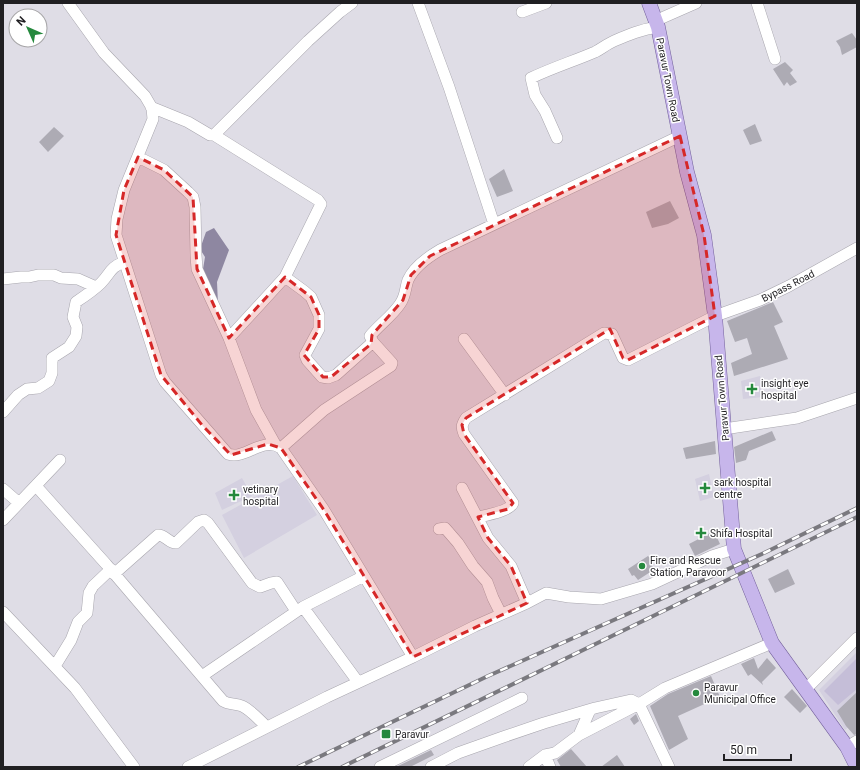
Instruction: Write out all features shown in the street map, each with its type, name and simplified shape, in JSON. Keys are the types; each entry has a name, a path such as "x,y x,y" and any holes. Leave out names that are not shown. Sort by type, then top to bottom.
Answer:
{"main road":[{"name":"Paravur Town Road","path":"649,3 656,24 687,172 704,235 715,316 734,549 772,643 806,689 852,744 857,767"}],"street":[{"path":"68,3 104,53 146,96 151,107 153,119 124,190 117,219 116,235 165,382 228,454 231,455 239,454 268,444 278,446 324,410 391,366 392,363 373,342 370,336 399,306 405,294 411,275 423,262 440,250 680,136"},
{"path":"214,135 302,46 352,3"},
{"path":"418,3 494,224"},
{"path":"522,12 546,3"},
{"path":"557,138 545,111 535,95 531,78 597,51 613,42 656,24 696,3"},
{"path":"757,3 776,59"},
{"path":"151,107 173,115 207,133 214,135 318,200 321,204 285,277 230,338"},
{"path":"138,157 164,170 193,197 196,207 197,269 230,338 256,410 278,446 324,510 413,657"},
{"name":"Bypass Road","path":"505,395 604,333 612,334 623,358 628,360 715,316 760,300 857,248"},
{"path":"3,412 18,395 27,389 38,388 49,381 52,373 52,358 69,347 76,336 77,327 73,317 76,302 103,281 108,273 118,264 124,262"},
{"path":"3,279 21,277 29,278 38,275 54,275 62,278 78,278 96,287"},
{"path":"285,277 310,297 319,315 319,329 305,355 307,360 322,377 328,378 336,375 373,342"},
{"path":"464,339 505,395 466,418 462,425 464,434 512,502 512,505 508,508 478,517"},
{"path":"724,429 796,418 857,398"},
{"path":"3,520 60,460"},
{"path":"36,486 223,701 227,704 245,707 267,727"},
{"path":"462,488 488,538 511,566 527,603"},
{"path":"3,490 19,504"},
{"path":"55,666 71,640 78,622 87,613 89,592 93,586 158,535 164,536 173,543 176,543 198,522 204,520 208,523 252,583 260,587 276,582 300,609 358,682"},
{"path":"439,529 445,528 458,542 473,566 487,582 501,614"},
{"path":"188,767 358,682 546,593 569,597 601,599 652,584 712,556 734,549"},
{"path":"202,676 300,609 364,576"},
{"path":"3,612 75,688 134,767"},
{"path":"806,689 857,638"},
{"path":"529,767 545,755 555,753 579,735 640,704 665,688 772,643"},
{"path":"380,767 522,698"},
{"path":"431,767 458,753 503,736 590,710 631,700 640,704 669,767"},
{"path":"579,735 590,710"},
{"path":"545,755 550,767"}],"highlighted area":[{"path":"680,136 704,235 715,316 628,360 623,358 610,329 466,418 462,425 464,434 513,503 508,509 478,517 488,538 511,566 527,603 413,657 324,510 281,448 268,444 231,455 202,425 161,375 116,235 124,190 138,157 164,170 193,197 197,269 229,338 285,277 311,297 319,315 319,329 304,355 323,377 331,377 371,344 372,335 403,300 411,275 430,256"}],"shaded area":[{"path":"214,228 229,250 217,282 218,304 203,269 205,257 200,249 206,232"},
{"name":"insight eye hospital","path":"760,376 763,397 743,399 741,381"},
{"name":"sark hospital centre","path":"709,474 714,497 700,501 695,479"},
{"path":"293,476 317,515 244,558 222,515"},
{"name":"vetinary hospital","path":"242,478 252,496 222,510 215,493"},
{"path":"857,652 857,719 845,730 819,690"},
{"path":"857,658 857,689 838,705 824,691"}],"building":[{"path":"852,33 857,40 857,47 842,55 840,47 836,41"},
{"path":"785,62 793,70 790,73 797,82 790,86 787,82 784,86 773,69"},
{"path":"755,124 762,141 750,145 743,130"},
{"path":"54,127 64,136 48,152 39,142"},
{"path":"504,169 513,191 497,197 489,179"},
{"path":"670,201 679,218 668,224 652,228 646,212"},
{"path":"773,302 783,322 774,326 788,359 734,376 731,363 752,354 747,338 735,342 727,321"},
{"path":"772,431 776,440 749,451 746,460 736,463 734,447"},
{"path":"715,441 716,454 686,459 683,448"},
{"path":"714,531 720,544 695,556 689,544"},
{"name":"Fire and Rescue Station, Paravoor","path":"648,556 652,560 650,563 655,569 638,580 634,575 632,576 628,569"},
{"path":"788,569 795,584 775,593 768,579"},
{"path":"754,658 758,669 767,658 776,668 762,682 763,685 751,674 748,676 741,664"},
{"path":"711,676 720,697 678,716 688,739 669,750 650,706 668,694"},
{"path":"792,689 807,706 800,713 784,697"},
{"path":"857,692 857,734 854,735 846,726 837,711"},
{"path":"636,714 639,721 634,725 630,719"},
{"path":"571,749 587,767 561,767 557,760"},
{"path":"431,750 434,755 410,767 396,767"},
{"path":"617,755 625,767 601,767"}],"railway":[{"path":"298,767 488,676 764,553 857,508"},
{"path":"342,767 857,517"}],"place":[{"name":"insight eye hospital","path":"752,389"},
{"name":"sark hospital centre","path":"705,488"},
{"name":"vetinary hospital","path":"234,495"},
{"name":"Shifa Hospital","path":"701,533"},
{"name":"Fire and Rescue Station, Paravoor","path":"642,566"},
{"name":"Paravur Municipal Office","path":"696,693"},
{"name":"Paravur","path":"386,734"}]}
